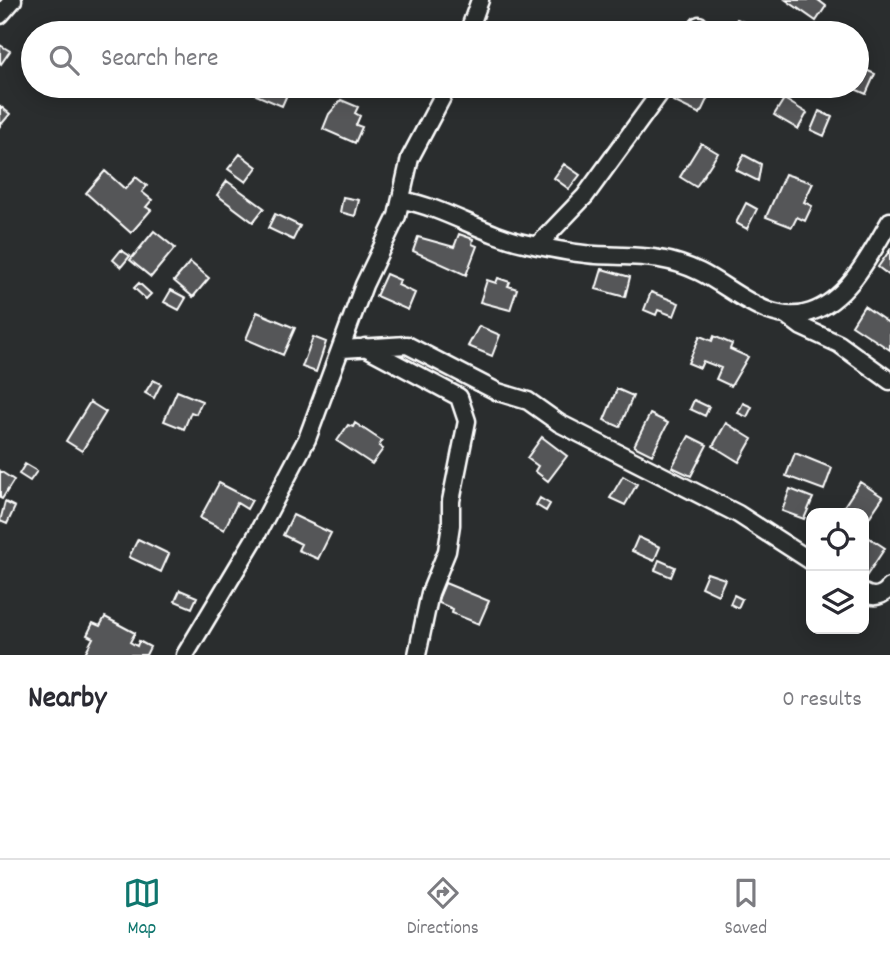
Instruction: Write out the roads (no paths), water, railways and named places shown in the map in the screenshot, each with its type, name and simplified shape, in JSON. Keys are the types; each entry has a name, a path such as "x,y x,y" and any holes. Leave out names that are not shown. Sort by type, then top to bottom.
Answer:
{"street":[{"path":"0,15 13,0"},
{"path":"472,21 480,0"},
{"path":"185,655 289,476 342,349 364,285 402,200 410,158 442,98"},
{"path":"538,245 585,195 656,98"},
{"path":"402,200 443,212 508,239 595,255 627,253 655,257 702,273 766,311 786,314 811,313 846,287 890,221"},
{"path":"786,314 802,327 839,344 890,381"},
{"path":"342,349 407,345 499,392 528,401 559,423 738,514 806,558"},
{"path":"364,346 459,397 467,421 451,501 447,551 430,593 417,655"},
{"path":"869,596 881,595 890,587"}]}
